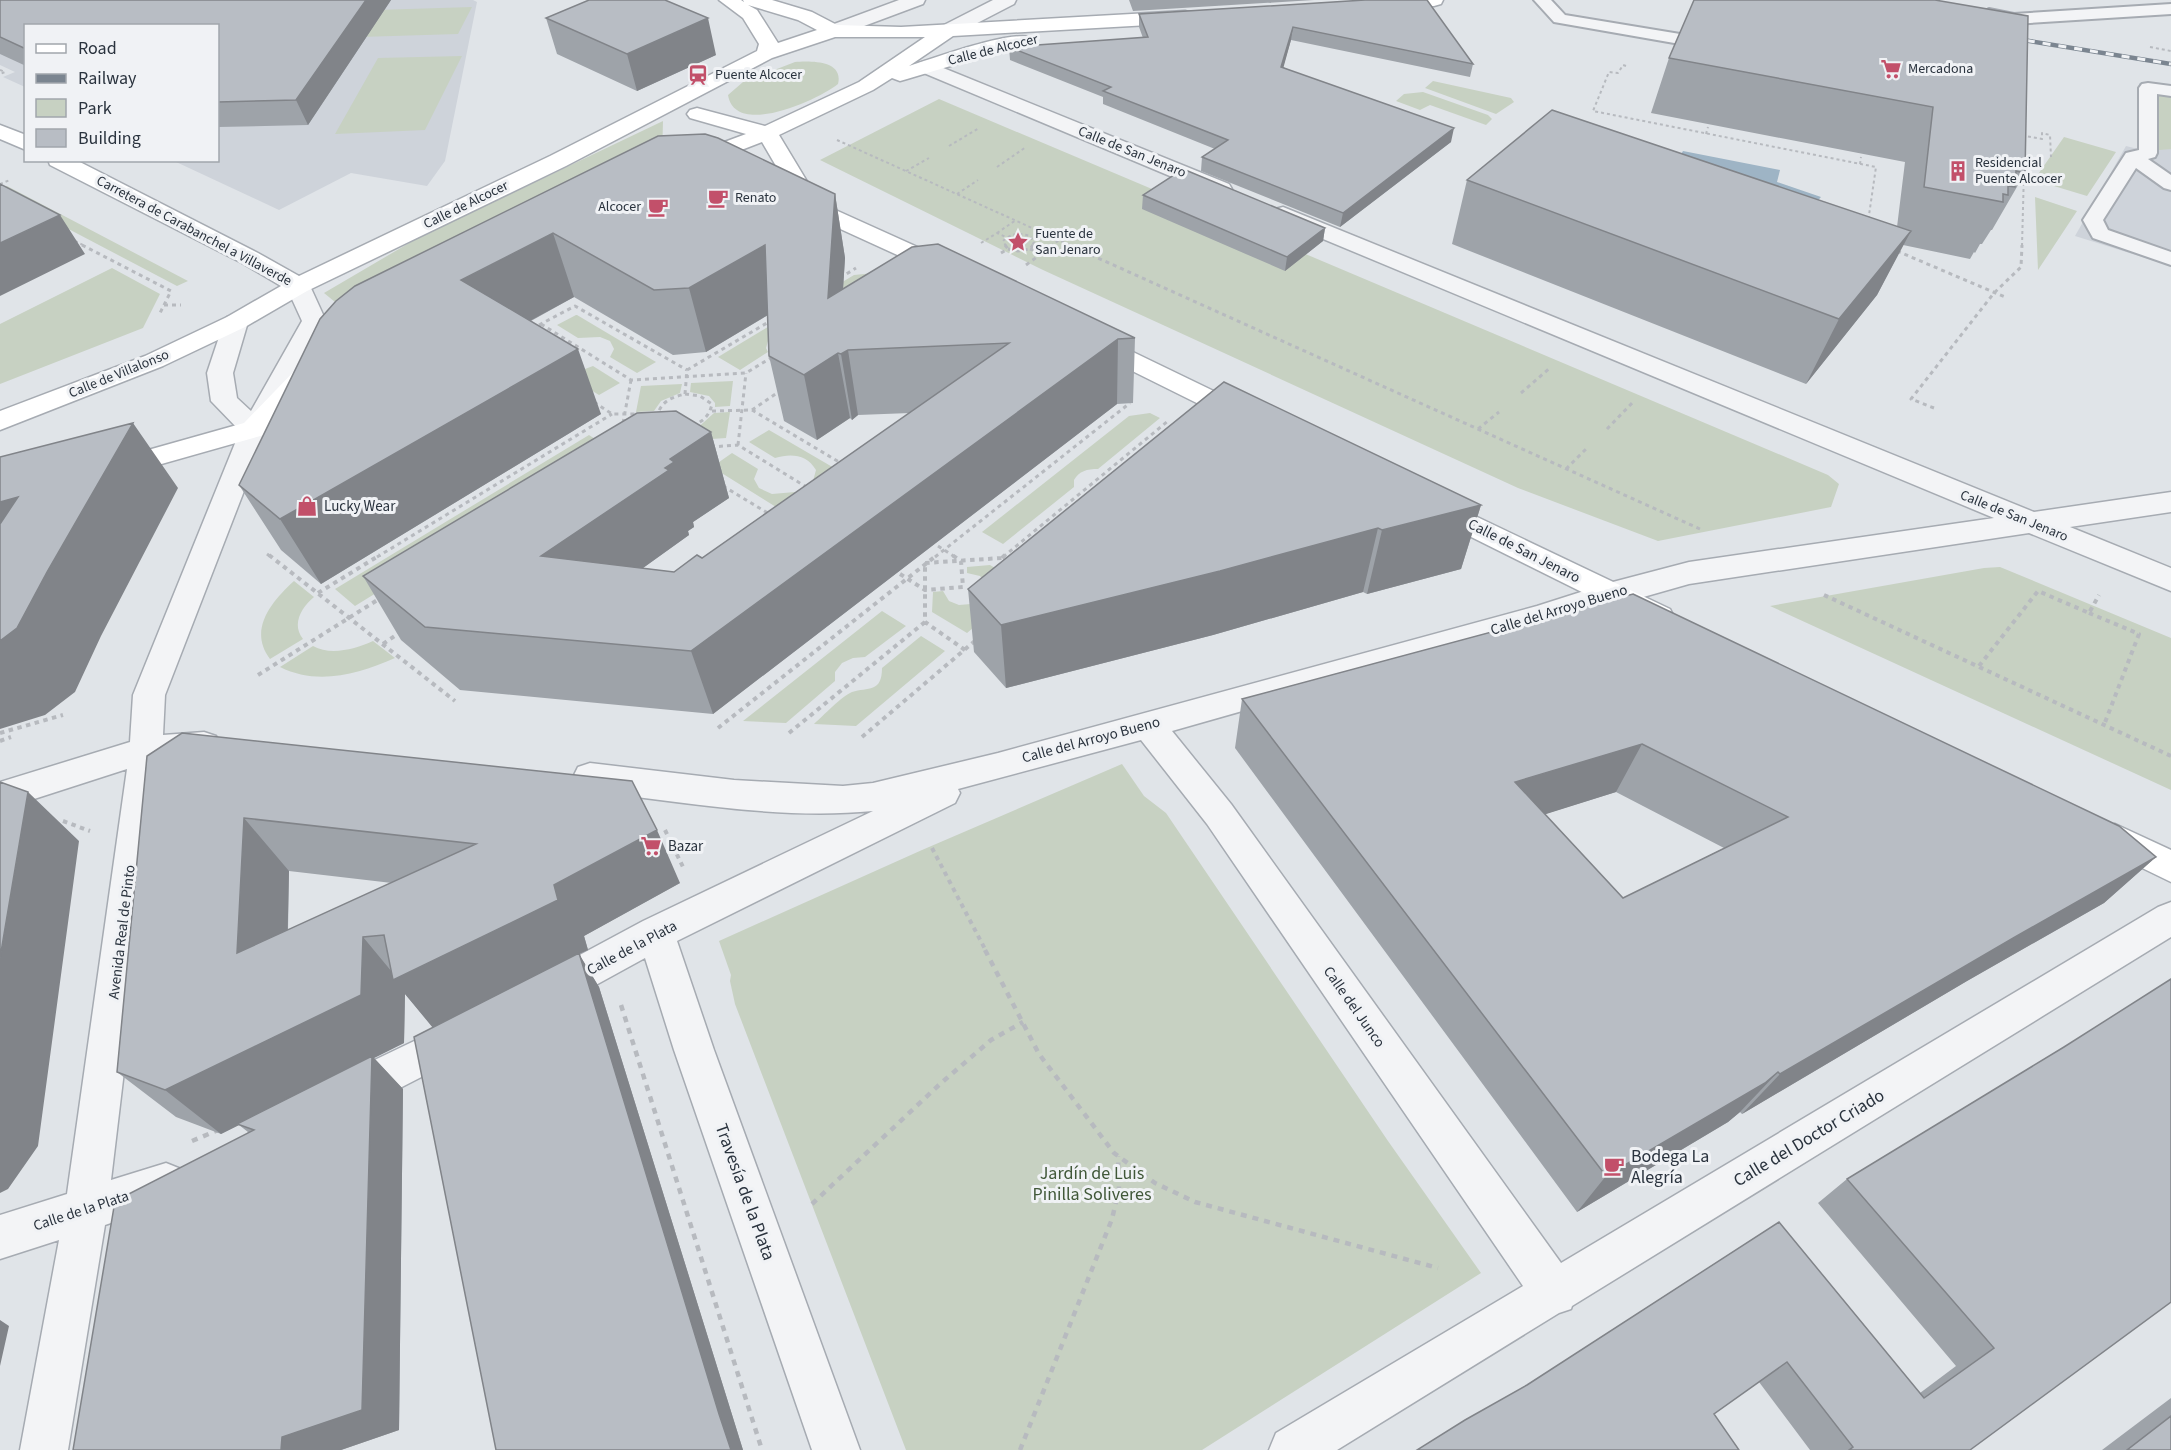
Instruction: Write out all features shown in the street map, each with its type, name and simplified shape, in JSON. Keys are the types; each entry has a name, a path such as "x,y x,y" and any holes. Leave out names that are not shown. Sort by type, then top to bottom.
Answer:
{"main road":[{"path":"728,0 750,14 769,44 765,54"},
{"path":"752,0 805,16 840,32 867,57 870,66 866,86"},
{"path":"1365,5 1434,0"},
{"name":"Calle de Alcocer","path":"236,322 297,286 558,161 765,54 840,32 951,29 1204,16"},
{"name":"Calle de Alcocer","path":"670,172 767,133 866,86 990,48 1123,21"},
{"name":"Calle de Alcocer","path":"866,86 951,29"},
{"path":"698,90 700,158 729,174"},
{"path":"697,114 767,133 811,206"},
{"path":"0,131 24,143"},
{"name":"Carretera de Carabanchel a Villaverde","path":"62,162 250,258 297,286"},
{"path":"780,195 811,206 969,280"},
{"name":"Calle de Villalonso","path":"0,421 154,361 236,322"},
{"path":"1074,332 1274,430"},
{"path":"87,476 254,429 328,352"},
{"name":"Calle de San Jenaro","path":"1404,492 1681,627"},
{"path":"2086,825 2171,867"}],"street":[{"path":"840,32 916,0"},
{"path":"951,29 1007,0"},
{"name":"Calle de San Jenaro","path":"926,67 2171,580"},
{"name":"Avenida Real de Pinto","path":"44,1450 86,1209 146,750 149,695 254,429 314,321 297,286"},
{"path":"236,322 220,373 224,401 254,429"},
{"name":"Calle del Arroyo Bueno","path":"567,775 734,794 843,800 873,797 1148,725 1689,573 2171,502"},
{"name":"Calle del Junco","path":"1148,725 1219,814 1555,1293"},
{"path":"0,796 146,750 235,743"},
{"name":"Calle de la Plata","path":"319,1108 505,1014 657,933 998,766"},
{"name":"Calle del Doctor Criado","path":"1293,1450 2171,918"},
{"name":"Travesía de la Plata","path":"657,933 694,1050 836,1450"},
{"name":"Calle de la Plata","path":"0,1237 181,1179 202,1168"}],"lane":[{"path":"1542,0 1560,19 1680,39"},
{"path":"1973,12 2014,19 2171,9"},
{"path":"2171,91 2148,87 2148,153 2133,157 2093,220 2100,234 2171,259"},
{"path":"2133,157 2171,184"}],"path":[{"path":"1635,68 1623,65 1618,74 1609,72 1593,111 1876,167 1868,226"},
{"path":"0,70 5,72 0,74"},
{"path":"1706,134 1708,127"},
{"path":"2025,139 2025,136 2042,139 2042,133 2050,135 2051,157"},
{"path":"834,138 1707,532"},
{"path":"997,167 1032,144 1023,140"},
{"path":"906,171 928,158"},
{"path":"1860,164 1861,158"},
{"path":"1934,408 1911,399 1994,293 2022,267 2024,162"},
{"path":"0,184 10,180"},
{"path":"957,194 978,180"},
{"path":"981,243 1016,220"},
{"path":"1030,236 1039,231"},
{"path":"997,233 1006,237 1022,234 1030,236 1034,242 1030,249"},
{"path":"1006,237 1003,242 1008,249"},
{"path":"70,238 171,291 155,322"},
{"path":"1026,265 1059,240"},
{"path":"1888,247 2005,297"},
{"path":"1001,253 1008,249 1018,251 1030,249 1042,253"},
{"path":"836,280 856,268"},
{"path":"534,328 575,306 687,370"},
{"path":"551,313 557,316"},
{"path":"687,370 777,316"},
{"path":"541,324 632,380 746,373 776,354"},
{"path":"1521,393 1550,367 1561,371"},
{"path":"685,394 687,370"},
{"path":"738,445 746,373"},
{"path":"623,424 632,380"},
{"path":"752,410 781,391"},
{"path":"685,394 696,394 706,398 712,404 712,411 706,418 685,427 672,427 663,423 658,413 663,403 685,394"},
{"path":"1607,429 1634,401 1624,397"},
{"path":"718,728 1137,398"},
{"path":"592,402 612,414 647,414"},
{"path":"712,411 752,410 852,470"},
{"path":"1478,429 1499,412"},
{"path":"318,593 612,414"},
{"path":"1002,558 1173,417"},
{"path":"707,447 738,445 817,494"},
{"path":"1566,469 1586,449"},
{"path":"714,480 780,520"},
{"path":"938,546 961,561"},
{"path":"267,554 455,701"},
{"path":"926,563 1002,558 1011,563"},
{"path":"900,574 925,590 963,587 961,561"},
{"path":"925,622 926,563"},
{"path":"1978,666 2038,591 2139,634 2104,725"},
{"path":"1820,592 2171,756"},
{"path":"258,675 389,593"},
{"path":"2089,613 2099,595"},
{"path":"925,622 965,650"},
{"path":"789,733 925,622"},
{"path":"383,644 403,631"},
{"path":"862,737 983,635"},
{"path":"0,733 63,715"},
{"path":"0,741 10,737"},
{"path":"54,818 94,833"},
{"path":"661,822 685,872"},
{"path":"931,846 1039,1054 1118,1156 1155,1184 1195,1202 1438,1268"},
{"path":"619,996 762,1450"},
{"path":"812,1204 940,1084 992,1040 1023,1022"},
{"path":"1020,1450 1112,1219 1119,1189 1118,1156"}],"shaded area":[{"path":"6,0 473,0 477,2 445,161 427,186 351,173 279,210 176,162 219,162 219,24 24,24 24,87 3,77 15,72 0,65 0,2"},
{"path":"2139,83 2171,88 2171,266 2075,236 2126,146 2138,149"}],"green space":[{"path":"472,7 458,34 360,37 376,10"},
{"path":"462,56 425,130 335,134 378,58"},
{"path":"795,62 817,62 831,66 836,70 838,84 813,99 778,112 761,115 745,114 734,108 728,95 743,82"},
{"path":"1433,81 1511,98 1514,102 1496,114 1425,88"},
{"path":"1423,92 1488,115 1492,119 1486,125 1430,105 1420,110 1396,101 1404,94"},
{"path":"2157,92 2171,95 2171,149 2159,150"},
{"path":"939,99 1828,475 1839,484 1831,507 1658,541 1518,488 1043,270 820,160"},
{"path":"663,121 662,159 335,302 324,293 416,239"},
{"path":"2064,137 2116,152 2087,196 2034,180"},
{"path":"7,186 188,281 177,286 0,193 0,189"},
{"path":"2035,197 2077,211 2038,270"},
{"path":"112,268 160,294 143,328 0,384 0,324"},
{"path":"874,273 768,341 766,348 768,352 740,370 718,357 854,275"},
{"path":"577,315 656,362 637,373 610,357 614,349 610,341 600,337 578,338 557,325"},
{"path":"519,346 585,369 593,366 620,383 599,395"},
{"path":"733,381 730,406 715,407 715,403 709,396 690,392 691,383"},
{"path":"682,384 680,393 661,401 654,411 636,412 641,386"},
{"path":"730,412 726,438 683,441 714,413"},
{"path":"1150,413 1160,418 1098,469 1078,474 1074,480 1074,487 1003,544 982,532 1129,416"},
{"path":"769,430 865,486 845,500 813,481 816,470 804,458 787,456 775,458 749,442"},
{"path":"589,435 610,449 355,606 335,589"},
{"path":"732,453 758,469 754,479 759,488 772,494 795,492 828,512 808,527 712,467"},
{"path":"990,565 1024,585 967,633 932,612 933,592 943,591 949,601 959,605 971,604 986,583 980,576 967,573 967,567"},
{"path":"2000,567 2171,638 2171,790 1770,606"},
{"path":"294,581 314,597 302,611 298,622 303,639 270,659 261,638 265,617 277,598"},
{"path":"882,611 906,626 865,657 853,658 842,663 835,672 835,681 786,723 743,721"},
{"path":"921,636 945,651 856,726 814,724 848,694 877,685 880,682 882,668"},
{"path":"373,641 395,658 367,669 338,676 309,676 280,667 313,646 335,651 359,647"},
{"name":"Jardín de Luis Pinilla Soliveres","path":"1122,764 1144,796 1166,813 1388,1141 1481,1273 1202,1450 906,1450 735,1004 730,981 731,975 719,941"}],"water":[{"path":"1683,151 1780,170 1777,182 1821,197 1812,207 1677,161"}],"building":[{"path":"0,0 366,0 296,100 219,102 219,24 24,24 24,48 0,37"},
{"path":"589,0 665,0 708,18 627,54 546,18"},
{"path":"1365,0 1427,0 1473,64 1293,27 1281,67 1454,128 1343,213 1202,157 1228,140 1103,91 1111,87 1009,47 1148,37 1139,14"},
{"path":"1694,0 1935,0 2028,16 2025,173 2016,171 2015,187 2008,186 2008,195 2003,194 2003,202 1924,187 1933,107 1669,58"},
{"path":"1552,110 1911,231 1839,319 1467,180"},
{"path":"705,134 718,138 835,194 828,298 912,247 938,244 1135,338 1118,339 691,651 425,627 363,576 637,413 676,411 711,432 670,459 674,462 665,468 669,470 541,556 674,572 697,555 702,558 1009,343 848,350 841,354 838,353 804,375 769,356 765,245 689,288 654,290 553,233 461,280 578,349 280,519 239,485 320,319 336,301 355,286 658,136"},
{"path":"1183,169 1325,228 1287,257 1143,195"},
{"path":"0,184 60,215 0,243"},
{"path":"1224,382 1481,505 1382,530 1378,528 1220,571 1001,625 968,589"},
{"path":"133,423 17,628 0,641 0,524 18,497 0,502 0,457"},
{"path":"1633,594 2119,826 2156,857 1780,1074 1778,1072 1765,1083 1606,1176 1242,699","holes":["1642,744 1788,817 1623,898 1515,782"]},
{"path":"182,733 632,781 657,830 554,885 558,900 393,980 384,935 363,937 361,995 165,1090 117,1072 147,756","holes":["244,818 476,844 237,953"]},
{"path":"0,782 28,792 0,958"},
{"path":"579,953 731,1450 496,1450 414,1037"},
{"path":"2171,979 2171,1302 1970,1450 1849,1450 1853,1447 1787,1362 1714,1414 1739,1450 1417,1450 1527,1385 1779,1222 1924,1398 1994,1348 1847,1179"},
{"path":"372,1056 362,1410 282,1437 281,1450 73,1450 115,1201 254,1130 237,1124"},
{"path":"2171,1416 2171,1450 2127,1450"}],"railway":[{"path":"2011,38 2171,64"}],"place":[{"name":"Mercadona","path":"1891,69"},
{"name":"Puente Alcocer","path":"698,75"},
{"name":"Residencial Puente Alcocer","path":"1958,171"},
{"name":"Renato","path":"718,198"},
{"name":"Alcocer","path":"658,207"},
{"name":"Fuente de San Jenaro","path":"1018,242"},
{"name":"Lucky Wear","path":"307,506"},
{"name":"Bazar","path":"651,846"},
{"name":"Bodega La Alegría","path":"1614,1166"}]}
